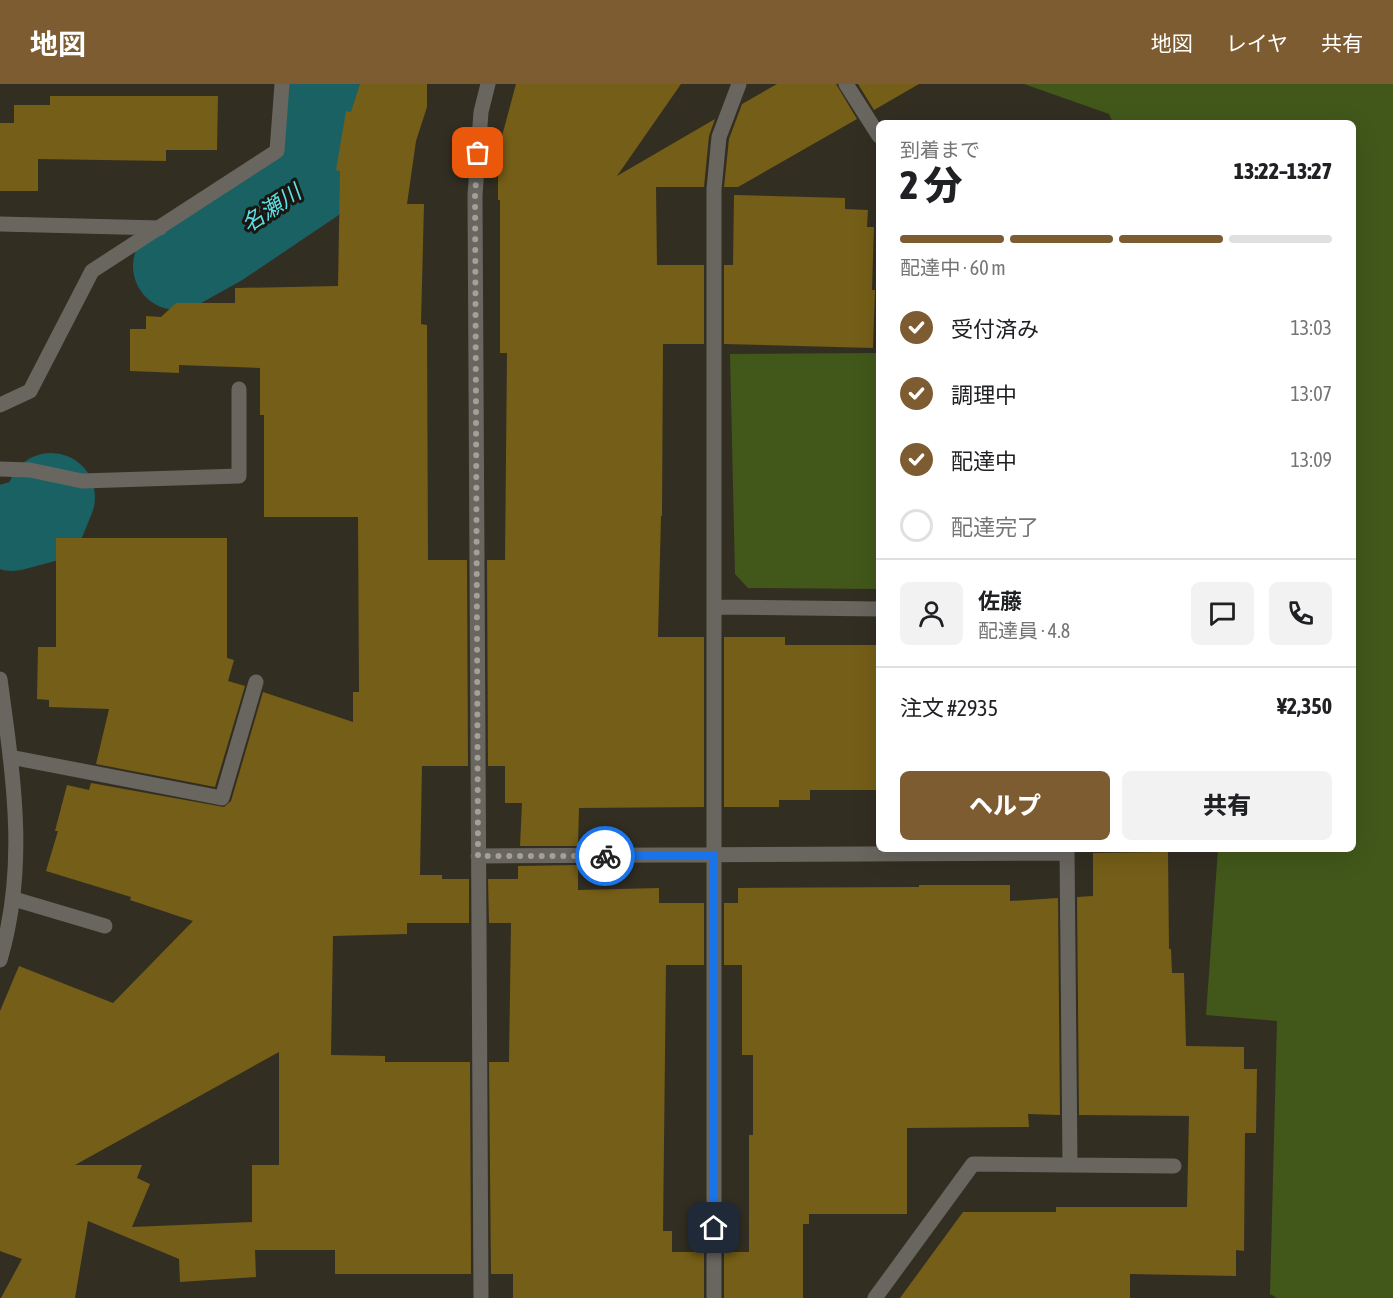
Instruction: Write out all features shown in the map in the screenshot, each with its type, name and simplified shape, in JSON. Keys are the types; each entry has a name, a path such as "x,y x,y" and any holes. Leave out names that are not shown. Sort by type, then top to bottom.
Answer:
{"street":[{"path":"0,405 30,391 92,271 277,151 282,84"},
{"path":"481,1298 475,195 481,112 488,84"},
{"path":"714,1298 714,189 719,137 739,84"},
{"path":"846,84 876,131"},
{"path":"0,224 160,228"},
{"path":"0,469 30,470 82,481 239,476 239,389"},
{"path":"714,607 876,609"},
{"path":"0,679 16,800 17,849 14,899 0,960"},
{"path":"10,757 222,798 256,682"},
{"path":"478,856 979,852"},
{"path":"1067,852 1070,1165"},
{"path":"14,899 105,926"},
{"path":"875,1298 973,1164 1174,1166"}],"green space":[{"path":"1024,84 1393,84 1393,1298 1277,1298 1270,1294 1277,1021 1206,1015 1218,852 1356,852 1356,120 1112,120 1109,114"},
{"path":"876,353 876,589 748,588 735,574 730,354"}],"building":[{"path":"360,84 427,84 427,107 416,141 407,204 424,204 421,324 427,325 428,560 467,560 468,766 422,766 420,875 442,875 442,879 469,879 469,923 407,923 407,934 333,936 331,1055 385,1056 385,1062 470,1062 471,1274 335,1274 335,1250 255,1250 256,1277 180,1282 179,1259 88,1221 75,1298 1,1298 22,1259 0,1251 0,1011 19,966 113,1003 193,921 130,900 131,897 46,871 58,831 55,831 67,785 89,790 91,783 224,807 231,801 263,692 353,722 353,692 359,692 358,517 264,517 264,415 260,415 260,368 179,365 179,373 130,371 130,329 146,329 146,316 161,317 176,303 235,303 235,288 338,286 340,171 336,170 346,111 351,112","holes":["279,1052 279,1165 252,1165 252,1222 132,1227 150,1184 137,1178 142,1165 75,1165"]},
{"path":"516,84 681,84 617,176 715,119 709,136 704,187 656,187 657,265 704,265 704,344 663,344 662,516 658,637 704,637 704,807 579,808 578,846 520,846 522,803 505,803 505,766 488,766 487,560 505,560 507,353 500,353 498,151"},
{"path":"777,84 836,84 857,119 738,187 724,187 729,139 742,104"},
{"path":"858,84 919,84 874,110"},
{"path":"50,96 218,96 217,150 166,150 166,161 38,159 38,191 0,191 0,123 14,123 14,105 50,105"},
{"path":"734,195 845,198 845,209 868,210 867,227 874,227 873,348 724,344 724,265 733,265"},
{"path":"56,538 227,538 227,658 234,660 228,681 245,686 215,787 96,764 109,709 49,707 49,700 37,699 38,647 56,647"},
{"path":"724,637 785,637 785,645 876,645 876,790 810,790 810,800 779,800 779,807 724,807"},
{"path":"1168,852 1169,949 1171,949 1172,973 1184,973 1186,1046 1244,1047 1244,1069 1257,1069 1256,1133 1245,1133 1244,1251 1236,1250 1236,1276 1130,1274 1130,1298 900,1298 963,1212 1056,1212 1056,1207 1187,1207 1189,1116 1079,1115 1077,897 1093,896 1093,853"},
{"path":"578,865 578,890 659,888 659,903 704,903 704,965 666,965 663,1231 672,1231 672,1252 704,1252 704,1298 513,1298 513,1274 491,1274 489,1062 509,1062 511,923 489,923 488,879 518,879 518,866"},
{"path":"919,885 1010,885 1010,901 1058,898 1060,1115 1028,1114 1029,1127 907,1128 907,1214 809,1214 809,1224 803,1224 803,1298 724,1298 724,1252 749,1252 749,1135 753,1135 753,1055 742,1055 742,965 724,965 724,903 738,903 738,888 919,887"}],"waterway":[{"name":"名瀬川","path":"177,266 220,242 312,180 322,84"},
{"name":"名瀬川","path":"12,527 42,519 51,497"}],"way so far":[{"path":"478,153 475,195 478,856 605,856"}],"route":[{"path":"605,856 714,855 714,1228"}]}
